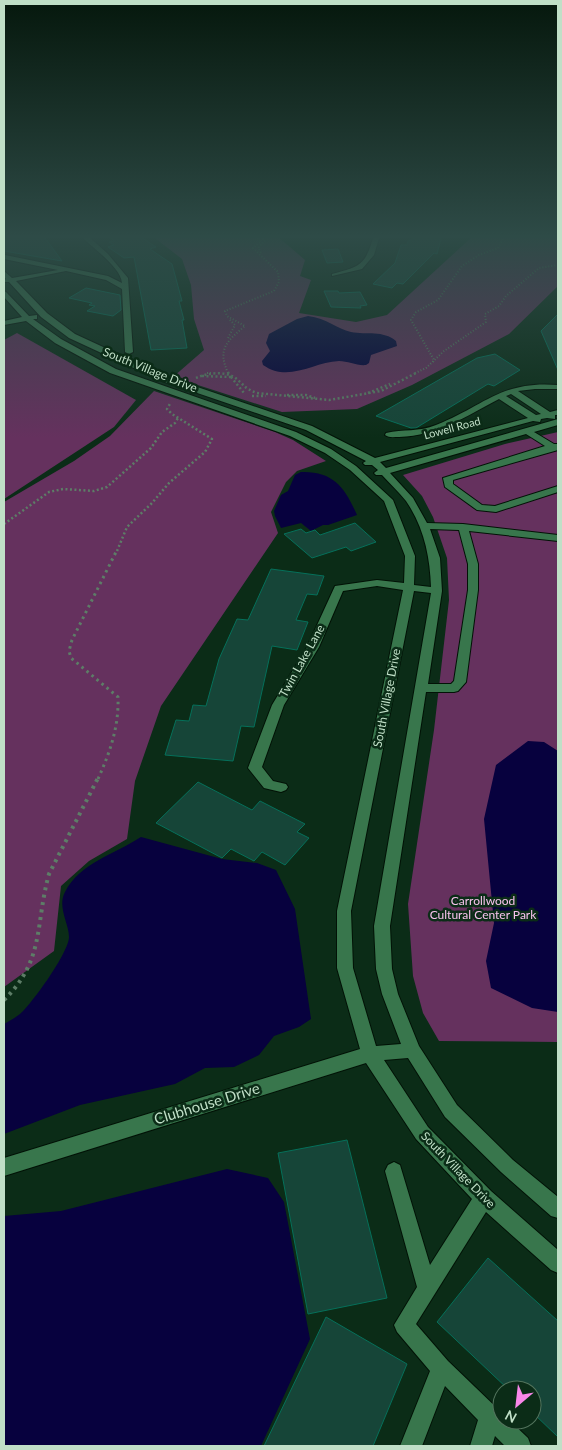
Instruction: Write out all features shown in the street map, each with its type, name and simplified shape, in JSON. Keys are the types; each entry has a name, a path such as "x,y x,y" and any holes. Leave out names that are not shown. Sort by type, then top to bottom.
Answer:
{"street":[{"name":"South Village Drive","path":"12,303 27,318 58,341 113,371 293,434 328,451 365,477 388,500 410,556 409,588 344,911 345,968 370,1054 422,1133 484,1198 558,1262"},
{"name":"South Village Drive","path":"31,303 72,336 128,363 165,379 309,428 374,461 410,500 424,526 435,558 437,591 382,926 384,968 390,994 412,1050 451,1111 507,1166 558,1209"},
{"path":"127,303 129,352"},
{"path":"4,323 44,315"},
{"path":"388,435 419,433 456,420 499,395 512,391 542,385 558,387"},
{"path":"512,391 558,422"},
{"path":"499,395 546,426"},
{"name":"Lowell Road","path":"353,468 558,412"},
{"name":"Lowell Road","path":"365,477 558,422"},
{"path":"527,431 555,447"},
{"path":"555,447 448,478 448,485 480,508 488,509 496,509 558,489"},
{"path":"424,526 463,527 558,538"},
{"path":"421,688 451,688 458,686 460,682 473,590 473,564 463,527"},
{"name":"Twin Lake Lane","path":"281,787 269,785 255,768 278,705 313,647 339,588 377,583 437,591"},
{"name":"Clubhouse Drive","path":"4,1167 370,1054 412,1050"},
{"path":"394,1170 427,1288"},
{"path":"484,1198 404,1325 441,1368 520,1446"},
{"path":"411,1446 441,1368"},
{"path":"481,1446 490,1416"}],"path":[{"path":"226,374 222,365 224,345 235,325 225,313 226,310 244,303"},
{"path":"247,303 225,312 227,316 244,326 226,342 222,355 223,363 230,377 242,392 252,396 306,395 319,400 344,400 364,395 430,366 434,360 411,320 414,313 435,303"},
{"path":"230,377 200,376 191,382 198,376 208,373 226,374 234,377 246,389 267,394 329,400 373,394 426,368 444,351 486,322 485,314 501,303"},
{"path":"4,1000 24,978 33,959 38,940 42,896 50,873 110,750 118,717 118,697 71,658 69,651 72,640 108,571 127,527 152,503 169,482 197,460 211,444 212,439 207,435 178,418 167,409 173,400"},
{"path":"4,524 45,494 70,489 99,491 107,487 151,448 162,432 175,423 178,418"}],"green space":[{"path":"193,303 303,303 299,313 356,322 387,315 400,303 541,303 509,334 412,385 357,409 282,412 173,377 204,350 194,319"},
{"path":"17,333 136,400 114,427 4,499 4,340"},
{"path":"154,391 275,432 293,440 326,461 297,471 286,482 271,512 278,533 161,706 135,781 127,839 89,861 61,886 54,951 4,987 4,502 74,461 110,436"},
{"name":"Carrollwood Cultural Center Park","path":"558,432 558,1042 439,1041 423,1013 413,976 408,904 434,730 449,600 447,558 433,517 422,496 403,475 505,444"}],"shaded area":[{"path":"308,316 321,319 351,332 386,335 396,341 397,346 371,355 369,363 366,365 339,361 292,372 282,372 263,365 262,361 270,351 266,343 269,334 297,319"},
{"path":"301,472 322,474 337,483 348,497 357,515 323,525 311,531 301,523 281,528 274,511 281,495 288,491 295,475"},
{"path":"528,741 544,742 558,751 558,1012 532,1008 491,988 486,961 494,923 484,819 496,765"},
{"path":"141,837 222,859 257,863 276,870 295,909 311,1019 299,1027 274,1036 259,1055 234,1067 205,1068 175,1084 80,1105 4,1134 4,1024 26,1008 41,989 63,954 69,937 62,903 65,892 72,882 89,866"},
{"path":"227,1169 268,1178 284,1202 310,1339 261,1446 4,1446 4,1216 61,1211"}],"building":[{"path":"90,303 121,303 121,310 113,316 87,311 95,306 89,305 92,303"},
{"path":"142,303 179,303 184,320 182,320 187,348 151,350"},
{"path":"329,303 366,303 367,305 360,306 361,308 331,307"},
{"path":"558,314 558,370 541,331"},
{"path":"495,354 520,370 494,386 488,384 416,428 376,416 477,358"},
{"path":"355,523 376,542 351,551 346,547 312,558 284,534 301,529 306,533 315,530 320,535"},
{"path":"271,569 324,576 317,595 307,594 296,620 308,622 297,650 272,646 254,727 241,726 233,761 165,755 176,720 189,721 193,705 206,706 219,659 237,619 248,620"},
{"path":"198,782 252,810 260,801 305,824 297,832 309,838 285,865 262,852 254,861 231,849 222,858 156,823"},
{"path":"347,1140 387,1298 308,1314 278,1153"},
{"path":"488,1258 558,1321 558,1437 542,1422 542,1380 498,1380 437,1322"},
{"path":"326,1317 407,1364 373,1446 264,1446"}]}
